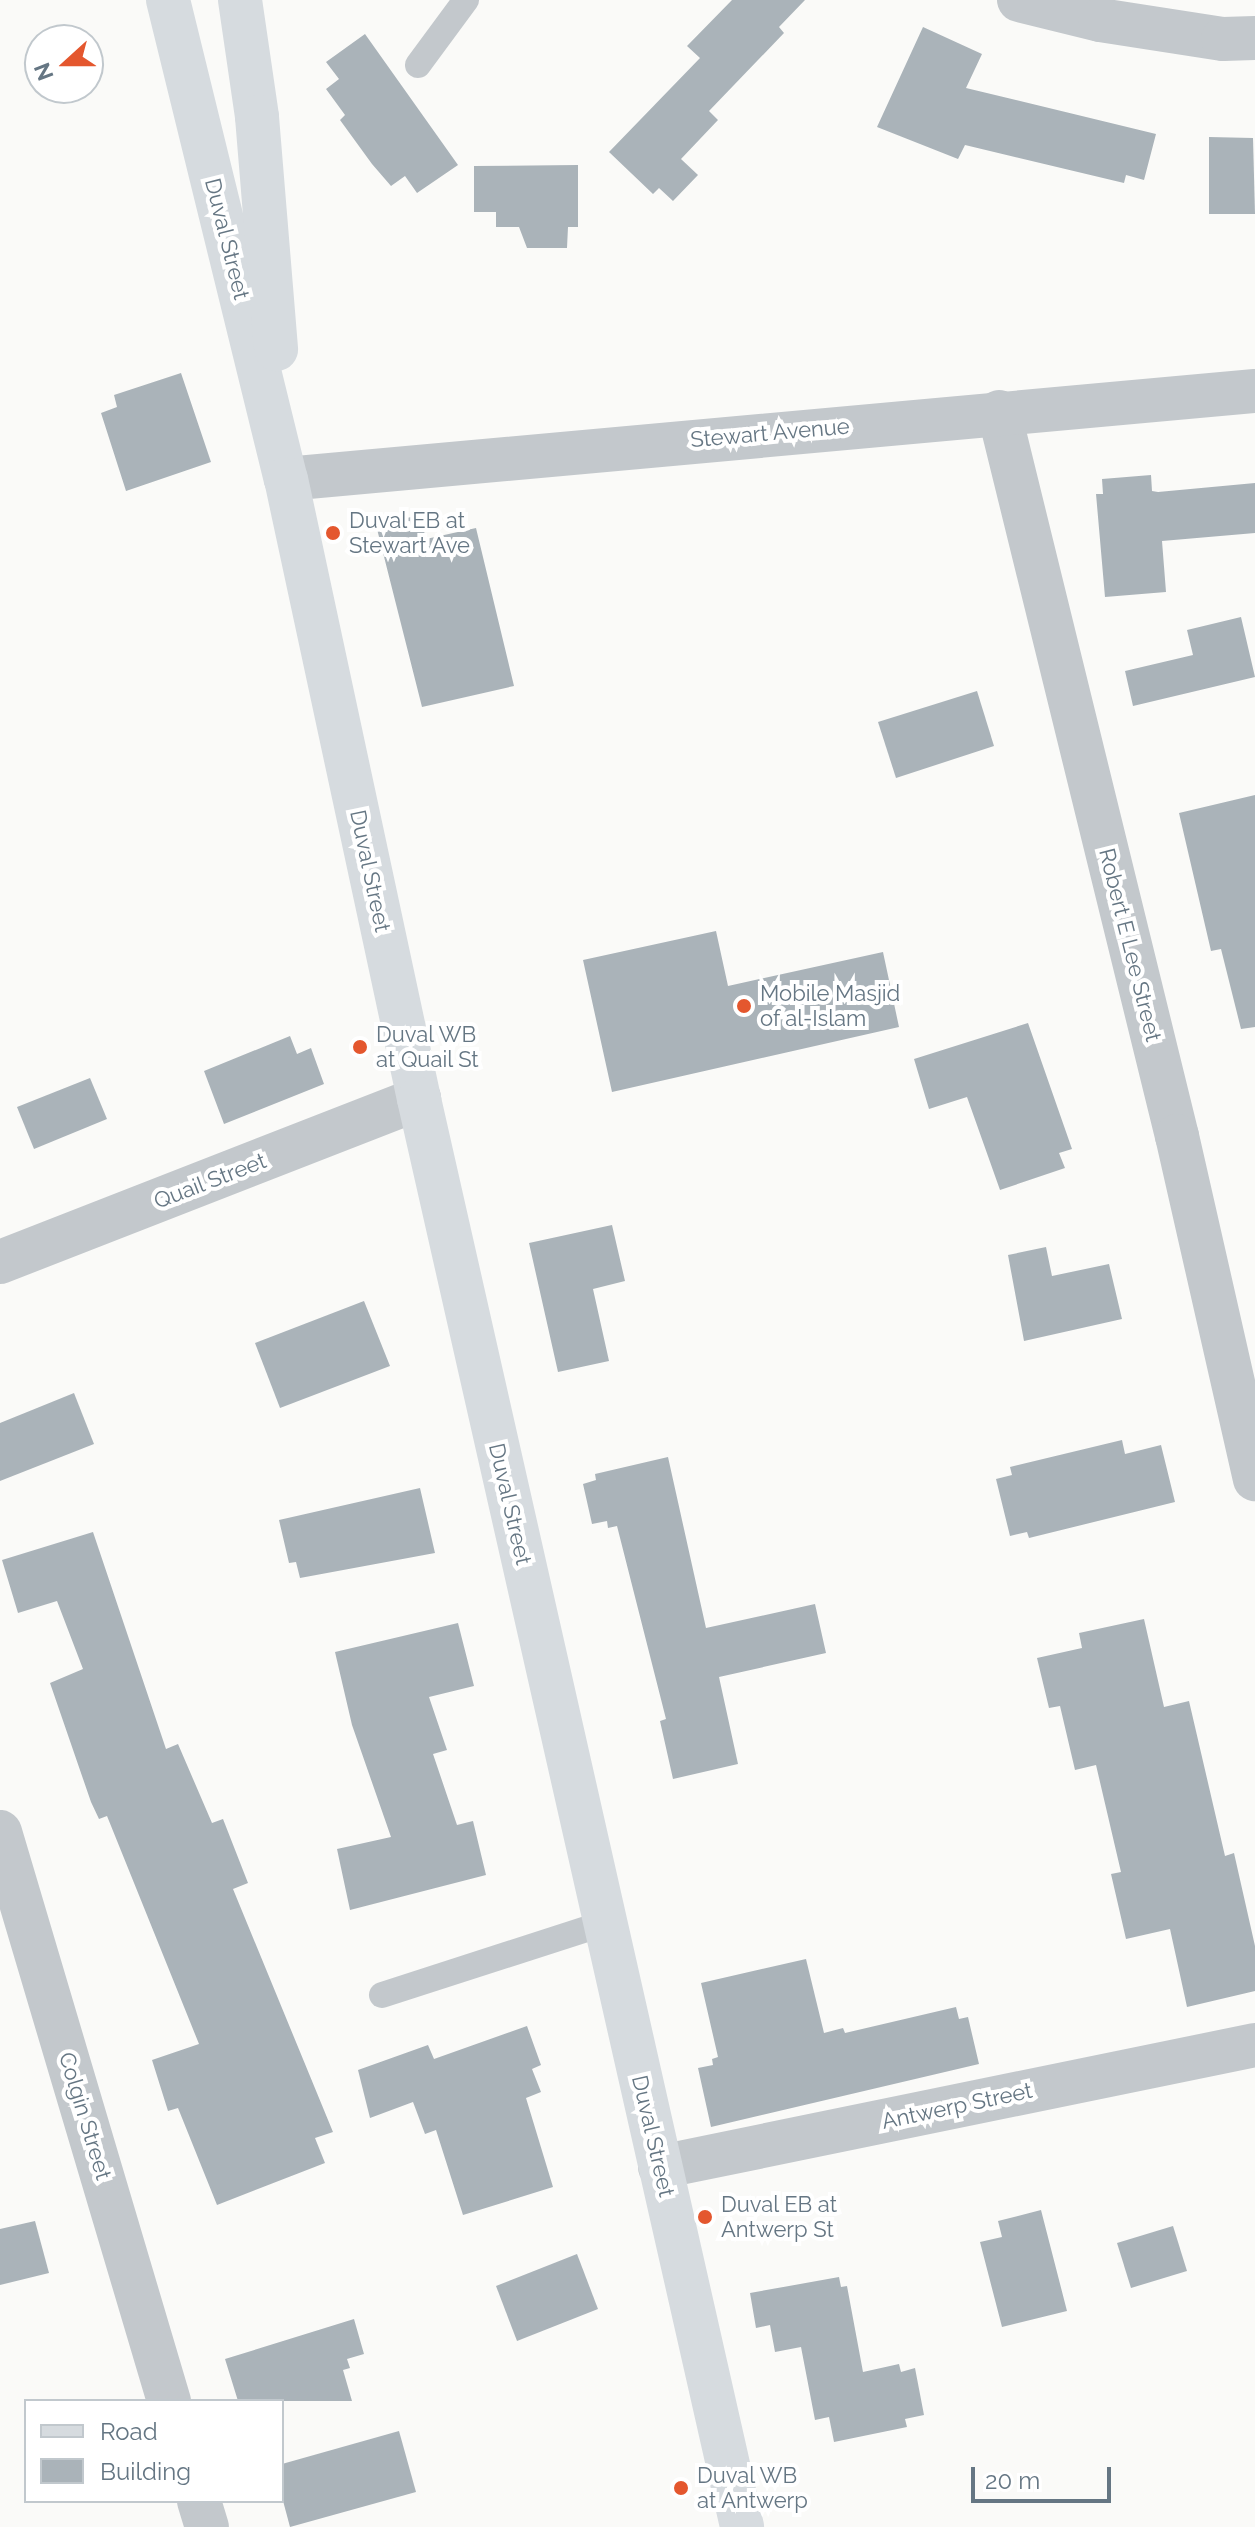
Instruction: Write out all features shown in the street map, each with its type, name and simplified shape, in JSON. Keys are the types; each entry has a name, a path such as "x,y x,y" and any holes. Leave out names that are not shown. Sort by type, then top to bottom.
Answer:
{"street":[{"name":"Duval Street","path":"168,0 286,479 419,1099 742,2527"},
{"name":"Duval Street","path":"240,0 257,117 286,479"},
{"path":"1019,0 1100,20 1223,39 1255,38"},
{"name":"Stewart Avenue","path":"286,479 1255,391"},
{"name":"Robert E Lee Street","path":"999,412 1177,1136 1255,1479"},
{"name":"Quail Street","path":"0,1262 419,1099"},
{"name":"Colgin Street","path":"0,1832 168,2399"},
{"name":"Antwerp Street","path":"660,2167 1255,2045"},
{"path":"200,2503 207,2527"}],"lane":[{"path":"418,65 466,0"},
{"path":"382,1995 605,1923"}],"building":[{"path":"732,0 805,0 779,27 784,33 709,111 718,120 681,159 698,175 673,201 659,188 653,194 609,152 700,58 687,46"},
{"path":"923,27 982,54 966,88 1156,134 1144,180 1126,175 1124,183 965,145 958,159 877,127"},
{"path":"365,34 458,165 417,193 405,176 391,186 340,120 345,115 326,89 339,79 326,62"},
{"path":"1209,137 1253,138 1255,214 1209,214"},
{"path":"578,165 578,227 568,227 567,248 527,248 519,227 496,227 496,212 474,212 474,166"},
{"path":"181,373 211,462 126,491 101,413 117,407 114,395"},
{"path":"1151,475 1152,491 1158,492 1255,483 1255,533 1162,541 1166,592 1105,597 1096,494 1103,494 1102,479"},
{"path":"420,515 426,539 476,528 514,686 422,707 376,525"},
{"path":"1241,617 1255,677 1133,706 1125,671 1193,655 1187,630"},
{"path":"977,691 994,746 896,778 878,722"},
{"path":"1255,795 1255,1027 1241,1029 1221,949 1211,951 1179,813"},
{"name":"Mobile Masjid of al-Islam","path":"716,931 728,986 883,952 899,1027 612,1092 583,960"},
{"path":"1028,1023 1072,1149 1059,1153 1065,1168 1000,1190 967,1097 929,1109 914,1059"},
{"path":"290,1036 297,1054 311,1048 324,1084 224,1124 204,1071"},
{"path":"90,1078 107,1119 34,1149 17,1107"},
{"path":"612,1225 625,1281 593,1289 609,1361 558,1372 529,1243"},
{"path":"1046,1247 1052,1276 1109,1264 1122,1319 1024,1341 1008,1255"},
{"path":"364,1301 390,1366 280,1408 255,1343"},
{"path":"74,1393 94,1444 0,1481 0,1423"},
{"path":"1122,1440 1125,1454 1161,1445 1175,1502 1029,1538 1027,1532 1010,1536 996,1479 1012,1475 1010,1467"},
{"path":"668,1457 706,1628 815,1604 826,1653 719,1677 738,1764 673,1779 660,1721 666,1719 617,1526 608,1528 607,1521 592,1524 583,1484 596,1480 595,1474"},
{"path":"420,1488 435,1553 300,1578 296,1562 289,1563 279,1520"},
{"path":"93,1532 166,1749 178,1744 212,1823 223,1819 248,1883 233,1889 333,2132 315,2138 325,2163 217,2205 178,2108 168,2111 152,2060 199,2044 107,1816 99,1819 91,1802 50,1683 83,1669 57,1601 18,1613 2,1560"},
{"path":"1144,1619 1164,1707 1189,1701 1225,1856 1234,1853 1255,1946 1255,1991 1187,2007 1170,1929 1126,1939 1111,1874 1121,1872 1096,1765 1075,1770 1060,1706 1049,1708 1037,1658 1082,1648 1079,1633"},
{"path":"458,1623 474,1686 429,1697 447,1750 433,1754 457,1825 473,1821 486,1875 350,1910 337,1849 391,1837 352,1725 335,1652"},
{"path":"806,1959 824,2033 843,2028 845,2033 956,2007 959,2019 968,2017 979,2064 711,2127 698,2068 713,2065 712,2059 718,2057 701,1983"},
{"path":"527,2026 541,2065 532,2069 541,2092 526,2098 553,2187 463,2215 436,2130 425,2134 413,2102 370,2118 358,2070 428,2045 434,2059"},
{"path":"1041,2210 1067,2311 1002,2327 980,2242 1002,2237 998,2221"},
{"path":"35,2221 49,2273 0,2285 0,2229"},
{"path":"1173,2226 1187,2271 1131,2288 1117,2243"},
{"path":"577,2254 598,2309 517,2341 496,2286"},
{"path":"839,2277 841,2287 847,2286 863,2372 899,2364 901,2372 915,2368 924,2415 905,2419 907,2427 834,2442 829,2417 815,2420 801,2347 775,2352 770,2325 756,2328 750,2293"},
{"path":"354,2319 364,2354 347,2359 350,2368 343,2370 352,2401 237,2399 225,2359"},
{"path":"399,2431 416,2492 290,2527 284,2503 284,2463"}],"place":[{"name":"Duval EB at Stewart Ave","path":"333,533"},
{"name":"Mobile Masjid of al-Islam","path":"744,1006"},
{"name":"Duval WB at Quail St","path":"360,1047"},
{"name":"Duval EB at Antwerp St","path":"705,2217"},
{"name":"Duval WB at Antwerp","path":"681,2488"}]}
